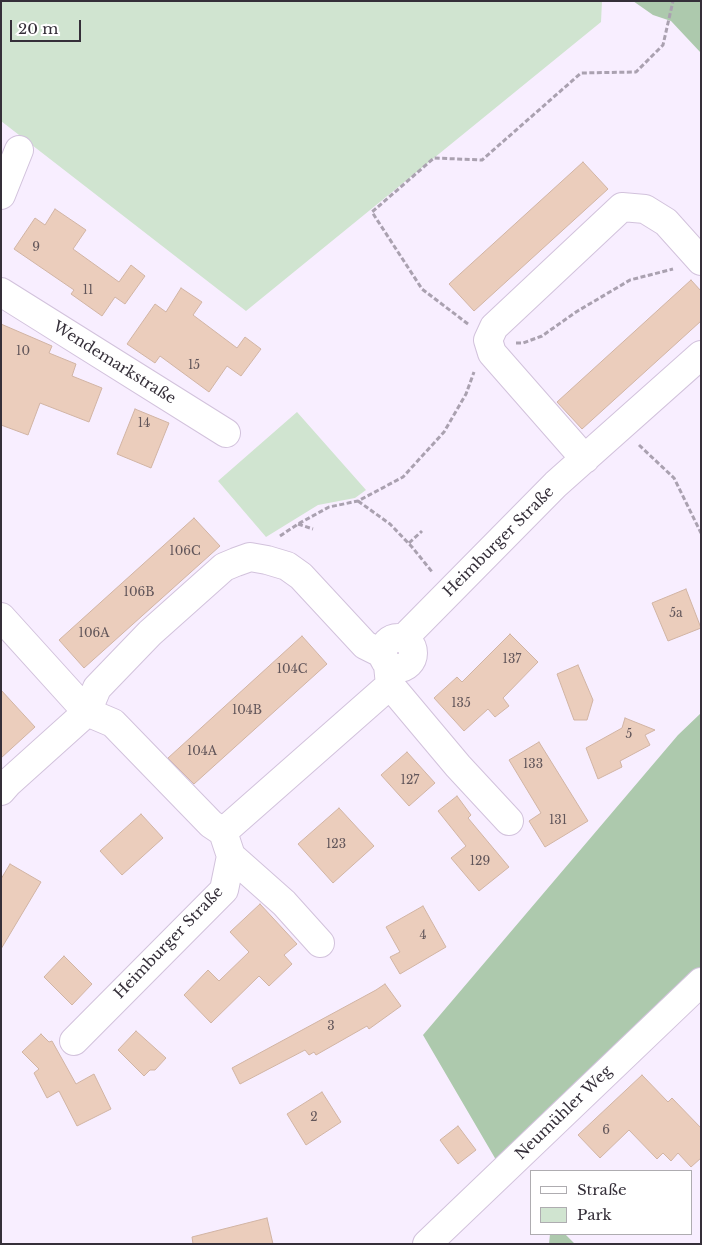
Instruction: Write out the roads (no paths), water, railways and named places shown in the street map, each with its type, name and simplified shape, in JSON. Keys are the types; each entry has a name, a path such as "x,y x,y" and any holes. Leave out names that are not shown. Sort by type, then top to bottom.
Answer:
{"street":[{"path":"1,194 19,150"},
{"path":"591,454 492,353 488,340 494,327 622,207 644,209 666,222 691,265"},
{"name":"Wendemarkstraße","path":"1,292 226,433"},
{"name":"Heimburger Straße","path":"74,1041 224,890 227,844 391,661 448,594 556,484 701,355"},
{"path":"1,791 87,712 97,688 150,633 224,567 250,557 287,566 301,576 365,645 391,661 458,766 509,820"},
{"path":"1,616 87,712 113,723 211,824 227,844 320,943"},
{"name":"Neumühler Weg","path":"427,1244 701,982"}]}
